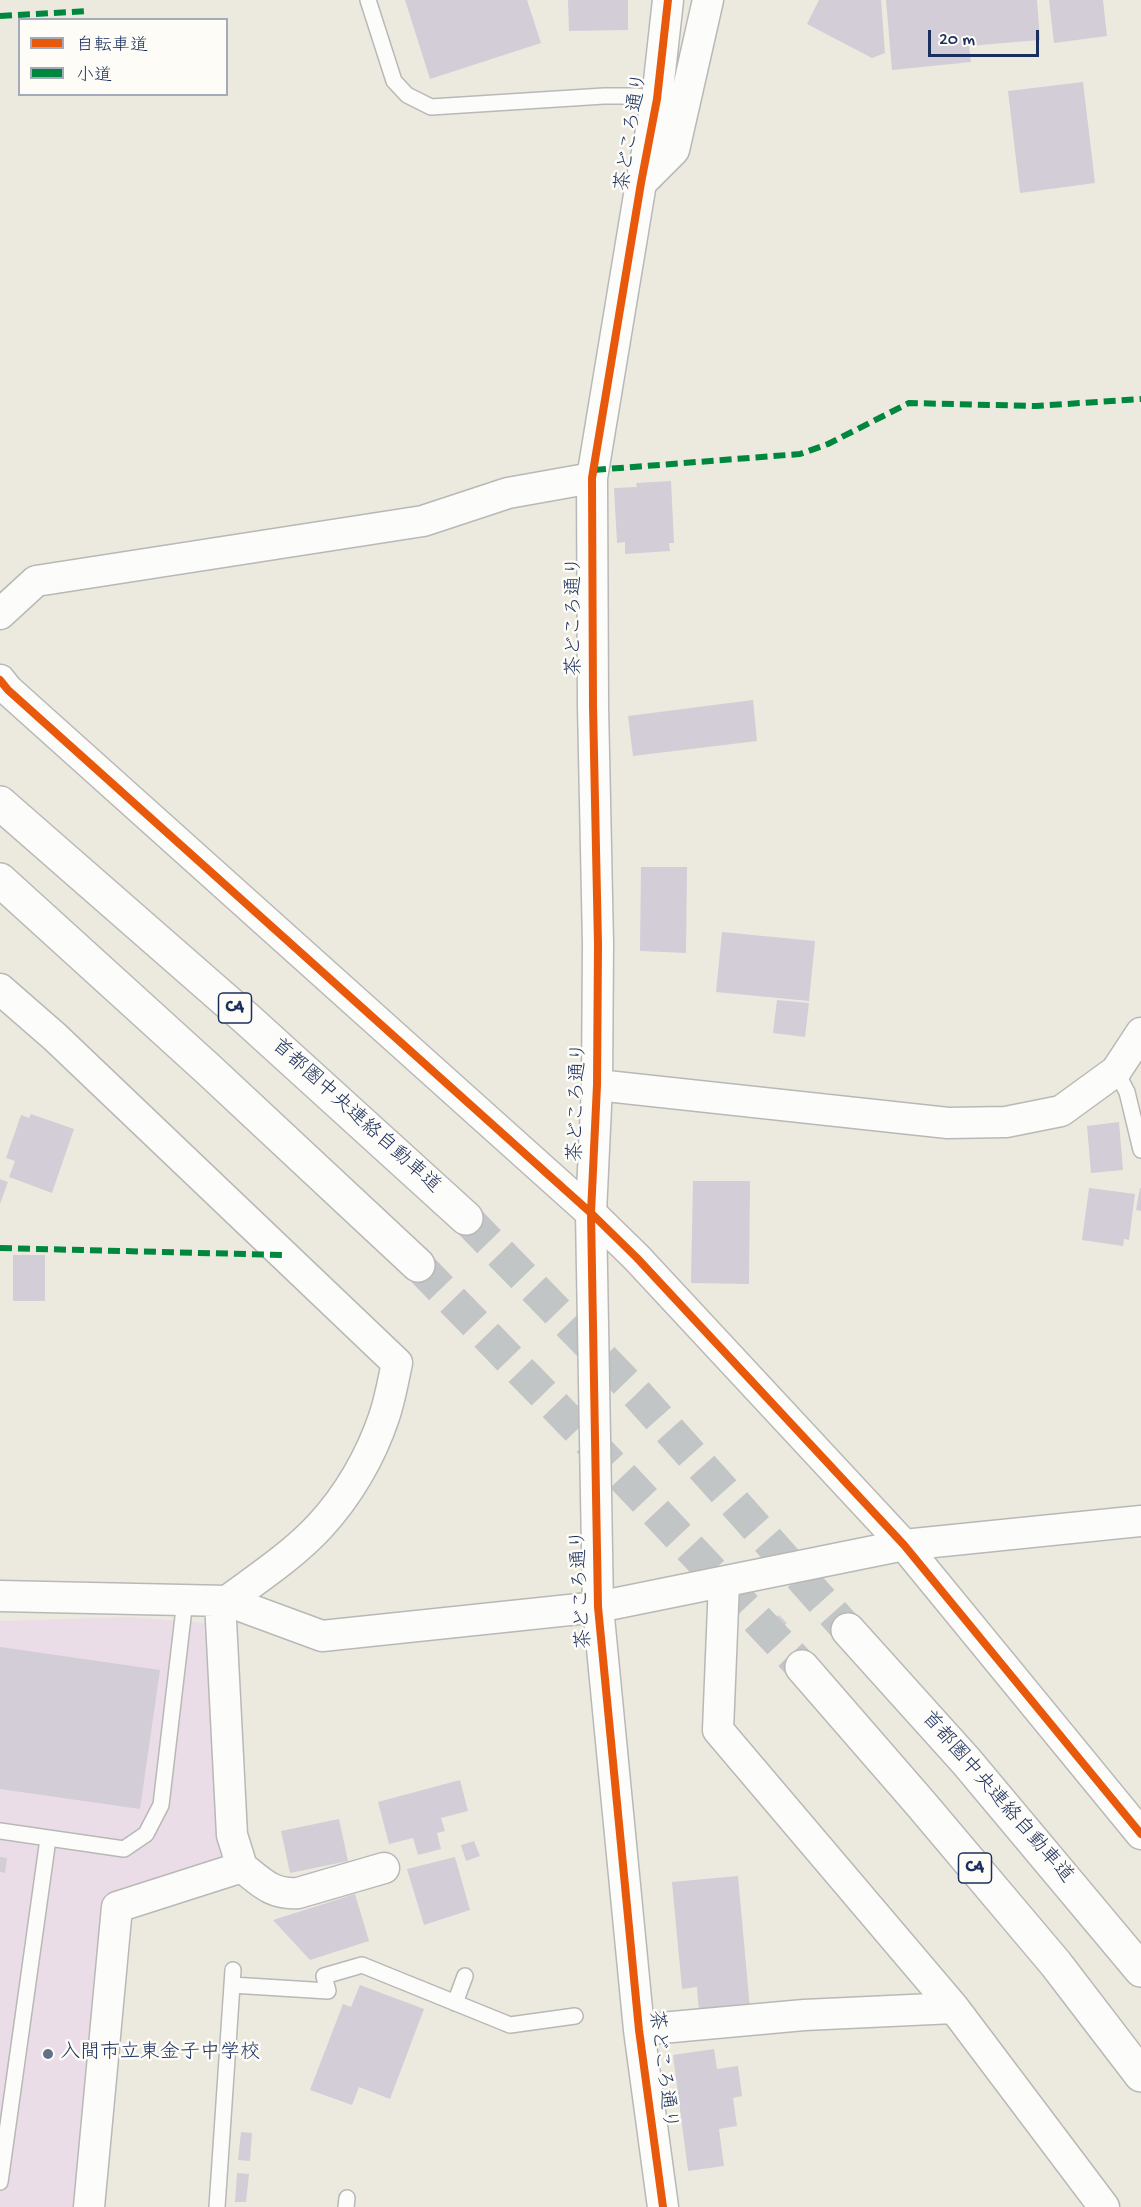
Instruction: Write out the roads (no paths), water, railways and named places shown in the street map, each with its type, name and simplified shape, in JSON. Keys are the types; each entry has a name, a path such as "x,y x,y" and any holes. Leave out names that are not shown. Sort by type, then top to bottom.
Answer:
{"highway":[{"name":"首都圏中央連絡自動車道","path":"0,802 238,1011 466,1218"},
{"path":"0,880 191,1053 418,1265"},
{"name":"首都圏中央連絡自動車道","path":"848,1630 966,1761 1141,1970"},
{"name":"C4","path":"802,1667 1056,1964 1141,2075"}],"street":[{"name":"茶どころ通り","path":"663,2207 639,2030 598,1607 591,1213 597,1085 598,944 593,706 592,478 657,99 668,0"},
{"path":"641,183 674,150 708,0"},
{"path":"1,612 36,581 423,521 508,493 592,478"},
{"path":"0,680 26,706 591,1213 637,1258 904,1545 1141,1834"},
{"path":"0,989 55,1036 397,1363 384,1416 364,1462 340,1501 319,1527 295,1549 224,1601"},
{"path":"597,1085 948,1123 1006,1122 1061,1111 1116,1071 1141,1033"},
{"path":"0,1596 224,1601 322,1636 598,1607 904,1545 1141,1521"},
{"path":"724,1582 718,1730 954,2008 1104,2207"},
{"path":"224,1601 232,1835 242,1867 272,1890 284,1894 298,1893 384,1868"},
{"path":"89,2207 117,1907 242,1867"},
{"path":"639,2030 804,2015 954,2008"}],"lane":[{"path":"368,0 394,81 407,95 431,107 604,96 657,99"},
{"path":"1116,1071 1127,1092 1141,1150"},
{"path":"0,1831 124,1849 146,1834 161,1805 185,1600"},
{"path":"0,2182 48,1839"},
{"path":"232,1986 328,1991 324,1976 362,1965 510,2025 575,2016"},
{"path":"217,2207 233,1970"},
{"path":"455,2003 465,1976"}],"tunnel":[{"path":"466,1218 637,1394 848,1630"},
{"path":"418,1265 588,1440 802,1667"}],"place":[{"name":"入間市立東金子中学校","path":"48,2054"}]}
